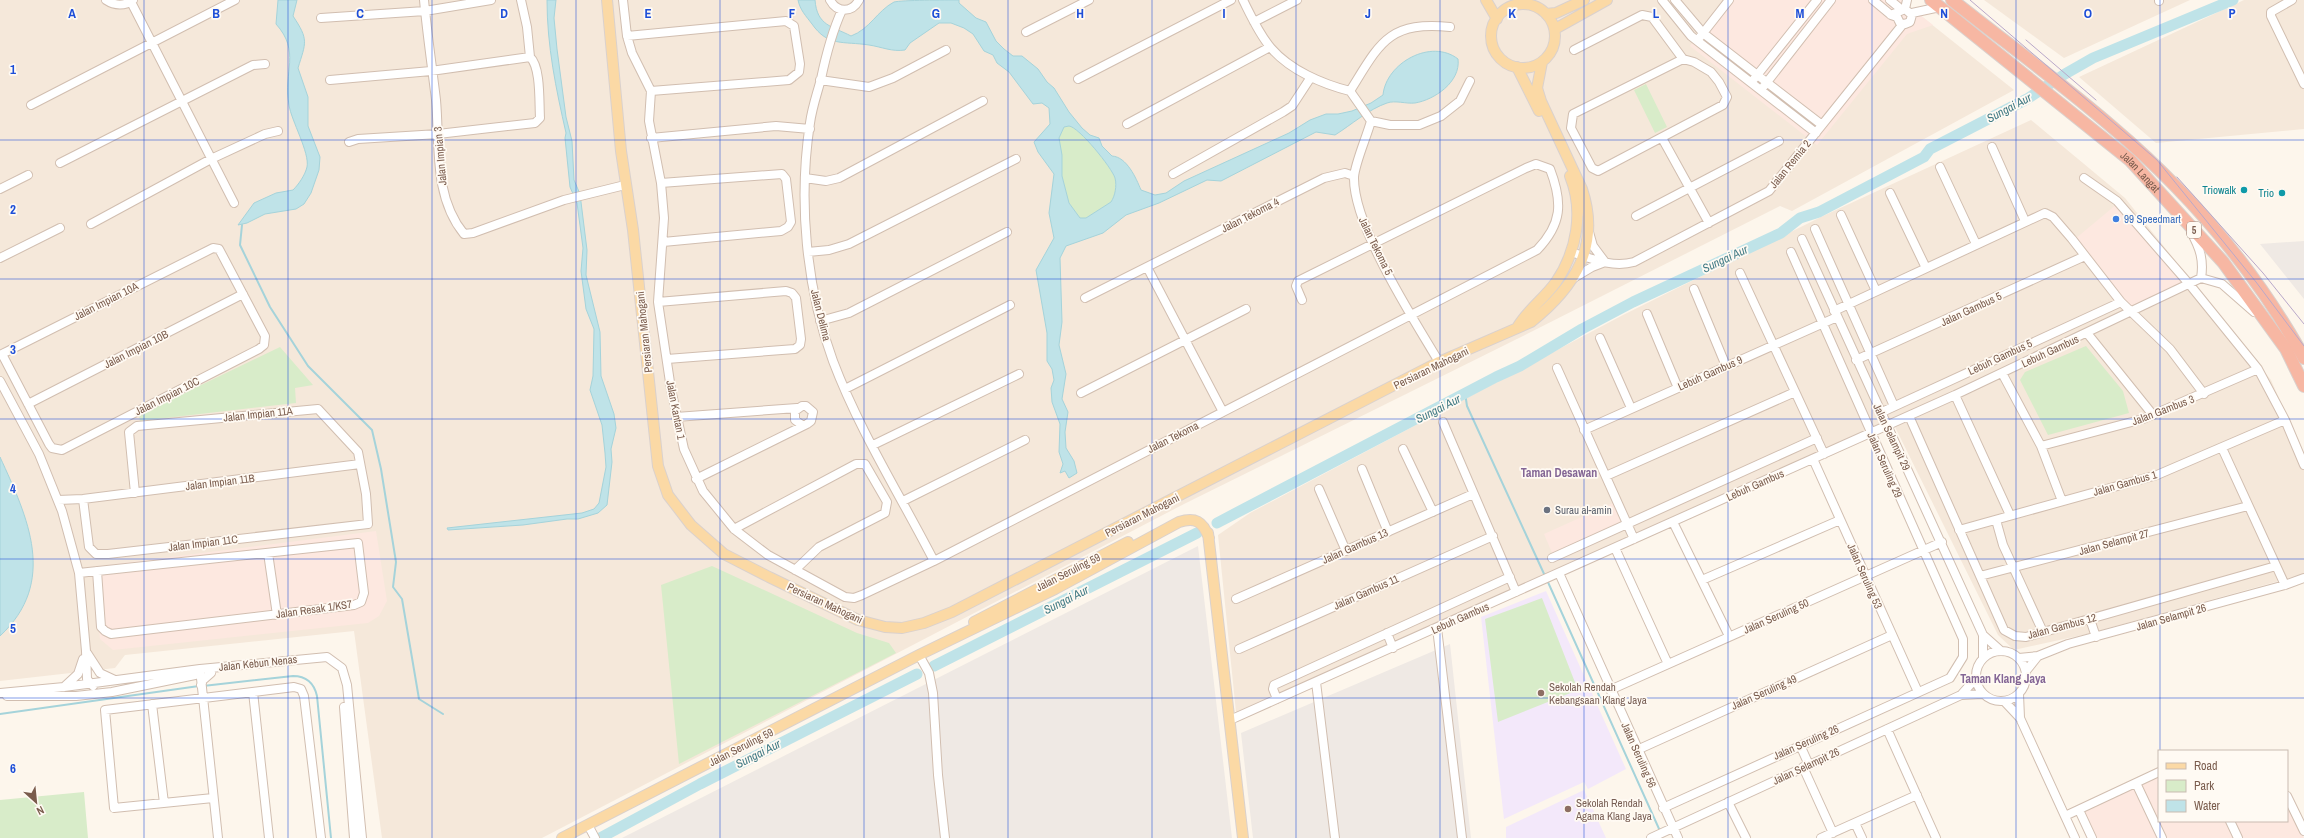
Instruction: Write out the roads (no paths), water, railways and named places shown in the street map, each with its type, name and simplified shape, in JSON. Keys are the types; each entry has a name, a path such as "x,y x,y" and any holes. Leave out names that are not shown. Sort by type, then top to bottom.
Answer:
{"highway":[{"name":"Jalan Langat","path":"1952,0 2111,126 2153,164 2211,226 2258,284 2304,358"},
{"name":"Jalan Langat","path":"1936,4 2130,160 2223,262 2286,349 2304,386"}],"main road":[{"name":"Persiaran Mahogani","path":"607,0 625,185 634,230 658,466 668,495 691,525 724,554 858,620 885,627 902,628 924,623 952,612 1439,362 1532,322 1542,314 1571,280 1588,244 1589,231 1586,200 1541,101 1537,88 1542,62"},
{"path":"1486,0 1497,19"},
{"path":"1546,14 1556,13 1584,0"},
{"path":"1555,30 1608,0"},
{"path":"1510,3 1532,5 1546,14 1555,30 1553,48 1542,62 1530,67 1517,67 1500,57 1494,49 1492,28 1497,19 1510,3"},
{"path":"1517,67 1571,180 1576,200 1577,224 1571,252 1556,282 1525,314 1517,328"},
{"name":"Jalan Seruling 59","path":"562,838 592,832 919,655 993,610 1178,516 1198,514 1208,530 1243,838"}],"street":[{"path":"106,0 117,4 132,1 234,203"},
{"path":"31,105 235,0"},
{"name":"Jalan Impian 3","path":"424,0 438,134 441,186 451,213 464,234 473,233 564,200 625,185"},
{"path":"321,18 425,10 491,0"},
{"path":"349,142 358,139 438,134 536,123 540,118 535,62 530,57 527,27 521,0"},
{"path":"623,0 627,36 632,52 651,92 789,80 799,72 798,47 794,26 786,21 627,36"},
{"path":"830,0 833,6 842,10 852,8 859,0"},
{"path":"1026,32 1089,0"},
{"path":"1078,79 1231,0"},
{"path":"1242,0 1270,47 1279,56 1312,77 1353,94 1370,119 1390,125 1419,125 1441,116 1460,102 1470,81"},
{"path":"1254,22 1297,0"},
{"path":"1662,0 1698,41 1816,133"},
{"path":"1674,0 1703,33 1822,125"},
{"path":"1698,41 1729,0"},
{"path":"1752,83 1817,0"},
{"path":"1760,90 1831,0"},
{"path":"1872,0 1891,15 1897,17 1903,24"},
{"path":"1890,0 1906,10"},
{"path":"1906,10 1907,0"},
{"path":"2292,0 2271,12 2300,68 2304,84"},
{"path":"1891,15 1906,10 1936,4"},
{"name":"Jalan Delima","path":"842,10 828,48 810,129 805,178 808,252 820,321 845,389 873,446 934,561"},
{"name":"Jalan Remia 2","path":"1571,252 1605,262 1623,265 1634,262 1769,191 1903,24 1910,22 1912,18 1906,10"},
{"path":"1574,50 1647,15 1652,17 1683,59 1694,62 1711,72 1719,82 1726,97 1723,105 1598,171 1592,168 1571,128 1573,114 1683,59"},
{"path":"1353,94 1380,44 1394,34 1410,27 1426,24 1450,26"},
{"path":"1127,124 1270,47"},
{"path":"820,80 869,87 893,78 946,50"},
{"path":"330,80 431,71 530,57"},
{"path":"60,163 253,65 265,64"},
{"path":"1173,174 1292,106 1312,77"},
{"name":"Jalan Kantan 1","path":"651,92 649,121 651,138 661,183 664,218 658,302 676,418 684,449 696,479 715,508 734,528 768,555 846,597 854,598"},
{"path":"805,178 826,182 839,178 983,101"},
{"name":"Jalan Tekoma 5","path":"1370,119 1354,176 1360,215 1374,245 1439,362"},
{"path":"651,138 776,126 810,129"},
{"path":"91,224 211,159 265,134 278,131"},
{"path":"1662,138 1709,223"},
{"path":"1636,216 1779,142"},
{"path":"1992,148 2025,221"},
{"path":"808,252 829,250 849,244 1016,159"},
{"name":"Jalan Tekoma","path":"854,598 934,561 1537,250 1551,235 1557,222 1556,184 1550,169 1536,164 1374,245"},
{"path":"1940,167 1976,244"},
{"path":"661,183 777,173 782,174 786,178 791,222 788,227 781,231 663,242"},
{"name":"Jalan Tekoma 4","path":"1085,298 1324,178 1345,173 1354,176"},
{"path":"0,189 28,175"},
{"path":"2084,178 2117,201 2190,285 2258,369 2285,420 2304,465"},
{"path":"1890,193 1926,268"},
{"name":"Lebuh Gambus 9","path":"1584,430 1822,324 1848,304 2042,213 2053,217 2085,256"},
{"path":"1842,215 1876,291"},
{"path":"2181,217 2201,253 2203,264 2201,278 2222,284 2269,324"},
{"path":"0,258 60,228"},
{"path":"1815,229 1894,406"},
{"path":"1571,280 1592,267 1605,262 1593,246 1589,231"},
{"path":"820,321 849,313 1008,232"},
{"name":"Jalan Selampit 29","path":"1802,239 1880,413 1942,542 1983,635 1984,658"},
{"path":"1302,300 1296,286 1298,281 1374,245"},
{"name":"Jalan Impian 10A","path":"1,355 213,248 219,249 243,294"},
{"name":"Jalan Seruling 29","path":"1791,252 1963,639 1963,657 1950,678"},
{"path":"2085,256 2121,302 2170,349 2204,394"},
{"name":"Jalan Gambus 5","path":"1856,360 2085,256"},
{"path":"1147,267 1184,341 1223,412"},
{"path":"1740,272 1824,454"},
{"name":"Lebuh Gambus","path":"1230,720 1955,396 2190,285 2201,278"},
{"path":"1694,289 1726,366"},
{"path":"658,302 786,291 792,293 796,298 801,339 800,345 795,349 667,359"},
{"name":"Jalan Impian 10C","path":"28,404 49,444 52,448 62,450 259,349 264,345 265,336 243,294"},
{"name":"Jalan Impian 10B","path":"28,404 243,294"},
{"name":"Lebuh Gambus 5","path":"1880,413 2121,302"},
{"path":"845,389 1010,305"},
{"path":"1081,393 1246,309"},
{"path":"1647,314 1678,388"},
{"path":"2087,333 2153,415"},
{"path":"1600,338 1631,408"},
{"path":"1,355 28,404"},
{"path":"1557,368 1634,539"},
{"name":"Jalan Gambus 3","path":"2041,446 2153,415 2204,394 2258,369"},
{"path":"2002,373 2041,446 2062,500"},
{"path":"873,446 1019,374"},
{"path":"0,381 39,454 59,503 78,573 86,651 86,679 90,684 97,688 122,690"},
{"path":"1606,476 1795,392"},
{"path":"1955,396 2010,515"},
{"path":"676,418 806,406 813,412 811,421 696,479"},
{"path":"797,408 795,411 795,420 802,425"},
{"name":"Jalan Impian 11A","path":"135,493 129,432 137,426 318,409 358,452 366,494 368,524"},
{"name":"Jalan Gambus 12","path":"1909,416 2004,630 2015,636 2026,637 2276,566"},
{"name":"Jalan Gambus 1","path":"1960,530 2062,500 2157,475 2285,420"},
{"path":"1443,422 1516,592"},
{"path":"1552,558 1817,438"},
{"path":"903,501 1025,440"},
{"path":"2222,448 2285,585"},
{"path":"1403,449 1432,512"},
{"name":"Jalan Seruling 53","path":"1813,459 1918,692"},
{"name":"Jalan Impian 11B","path":"59,503 71,504 81,500 360,464"},
{"path":"734,528 856,464 865,464 887,502 885,513 819,547 795,570"},
{"path":"1362,469 1388,532"},
{"path":"1319,489 1346,550"},
{"name":"Jalan Gambus 13","path":"1236,599 1473,494"},
{"name":"Jalan Impian 11C","path":"81,500 89,547 96,554 108,554 368,524"},
{"name":"Jalan Selampit 27","path":"1980,576 2248,506"},
{"path":"1702,580 1840,520"},
{"path":"1996,520 2003,545 2043,632"},
{"path":"1673,522 1729,636"},
{"name":"Jalan Gambus 11","path":"1239,649 1493,536"},
{"name":"Jalan Seruling 50","path":"1610,690 1942,542"},
{"name":"Jalan Resak 1/KS7","path":"78,573 358,543 364,593 361,602 354,605 111,634 101,627 97,571"},
{"path":"1614,548 1668,664"},
{"path":"268,553 277,615"},
{"name":"Jalan Seruling 56","path":"1559,573 1663,808 1669,829 1678,838"},
{"path":"1277,699 1273,689 1274,685 1510,577"},
{"name":"Jalan Selampit 26","path":"2019,658 2038,656 2068,644 2285,585 2304,578"},
{"path":"2090,619 2096,637"},
{"path":"1437,628 1462,838"},
{"path":"1388,633 1393,648"},
{"name":"Jalan Seruling 49","path":"1637,750 1892,635"},
{"name":"Jalan Selampit 29","path":"1983,635 2001,651"},
{"path":"86,651 96,669 115,680"},
{"path":"64,687 78,674 86,651"},
{"path":"2005,702 2019,694 2026,684 2026,671 2019,658 2014,654 2001,651 1989,654 1984,658 1979,664 1976,678 1983,694 1993,700 2005,702 2020,718 2075,838"},
{"path":"919,655 929,673 933,694 945,838"},
{"name":"Jalan Selampit 26","path":"2026,671 2038,656"},
{"name":"Jalan Kebun Nenas","path":"0,692 64,687 320,657 333,660 342,668 344,674 350,741 354,838"},
{"name":"Jalan Kebun Nenas","path":"0,696 76,696 122,690 200,672 211,673 317,661 328,664 337,670 342,684 362,838"},
{"path":"200,672 218,838"},
{"path":"201,687 203,680 211,673"},
{"path":"190,675 201,687"},
{"name":"Jalan Seruling 26","path":"1663,808 1950,678"},
{"name":"Jalan Selampit 26","path":"1961,695 1976,678"},
{"path":"1316,682 1335,838"},
{"path":"53,695 78,691 90,684"},
{"path":"213,798 114,808 105,710 294,687 300,689 304,696 321,838"},
{"path":"253,692 269,838"},
{"name":"Jalan Selampit 26","path":"1653,837 1961,695 1983,694"},
{"path":"2019,694 2020,718"},
{"path":"152,704 164,803"},
{"path":"1887,729 1936,838"},
{"path":"1800,745 1806,766 1833,833"},
{"path":"2065,816 2158,772"},
{"path":"2136,783 2162,838"},
{"path":"1821,838 1917,795"},
{"path":"2288,798 2304,831"},
{"path":"1728,802 1746,838"},
{"path":"2079,810 2092,838"},
{"path":"2230,822 2238,838"},
{"path":"1855,823 1862,838"}],"water":[{"path":"278,0 297,0 293,16 304,36 303,52 298,68 308,97 308,126 320,157 319,170 311,193 304,204 296,209 265,214 247,223 238,225 254,203 276,193 293,190 302,179 307,167 306,154 290,111 288,82 290,53 288,44 276,24"},
{"path":"547,0 556,0 554,18 557,49 566,117 572,141 574,180 580,194 587,250 586,275 600,332 601,376 614,414 616,428 611,449 612,462 607,505 598,513 578,519 523,525 448,530 447,528 582,513 594,509 599,503 606,467 602,425 590,390 593,376 594,329 586,309 581,271 583,248 577,203 570,187 565,138 566,133 550,51"},
{"path":"798,0 815,0 816,9 822,20 832,27 851,36 858,33 894,2 915,0 959,0 959,3 976,18 986,22 996,41 1004,49 1013,56 1022,56 1038,69 1047,82 1054,88 1069,112 1082,128 1090,135 1099,138 1102,146 1112,156 1117,157 1126,164 1134,174 1141,190 1155,195 1166,193 1184,181 1289,133 1310,120 1326,114 1338,114 1352,111 1371,103 1383,95 1386,83 1392,73 1401,64 1412,57 1435,51 1447,53 1458,59 1458,67 1451,82 1438,94 1430,98 1415,103 1387,103 1367,113 1335,135 1316,132 1221,181 1207,180 1159,203 1126,215 1103,233 1066,246 1060,258 1062,322 1059,345 1066,374 1062,399 1068,412 1065,432 1066,448 1074,461 1077,473 1069,478 1065,471 1060,473 1063,464 1059,452 1060,424 1052,402 1051,388 1054,380 1052,369 1047,361 1047,333 1036,270 1054,238 1049,213 1054,174 1038,152 1034,142 1050,124 1049,108 1042,103 1033,104 1009,72 997,63 993,55 984,51 973,34 964,28 951,23 939,23 910,43 905,50 891,50 869,45 837,42 830,40 818,31 800,7","holes":["1069,126 1074,128 1102,157 1113,173 1116,181 1114,197 1111,202 1086,218 1080,218 1069,203 1062,176 1062,155 1059,138 1064,127"]},
{"path":"0,457 20,503 28,526 32,549 33,572 28,594 18,615 0,636"}],"waterway":[{"name":"Sungai Aur","path":"1217,523 1496,377 1520,366 1582,329 1633,302 1781,233 1800,218 1819,212 1924,157 1930,149 2027,99 2093,58 2233,0"},
{"path":"242,225 240,245 270,307 308,366 372,430 381,469 396,562 393,587 402,599 419,699 443,714"},
{"path":"1465,393 1467,406 1545,576"},
{"name":"Sungai Aur","path":"934,666 1197,533"},
{"path":"1547,580 1660,831"},
{"name":"Sungai Aur","path":"600,838 700,784 917,674"},
{"path":"203,686 293,676 302,677 312,684 317,696 331,838"},
{"path":"0,714 199,686"}],"tram line":[{"path":"1970,0 2157,160 2256,282 2304,346"},
{"path":"2026,40 2096,100"},
{"path":"2177,177 2263,273 2304,324"}],"place":[{"name":"Triowalk","path":"2244,190"},
{"name":"Trio","path":"2282,193"},
{"name":"99 Speedmart","path":"2116,219"},
{"name":"Surau al-amin","path":"1547,510"},
{"name":"Sekolah Rendah Kebangsaan Klang Jaya","path":"1541,693"},
{"name":"Sekolah Rendah Agama Klang Jaya","path":"1568,809"}],"district":[{"name":"Taman Desawan","path":"1559,473"},
{"name":"Taman Klang Jaya","path":"2003,679"}]}
